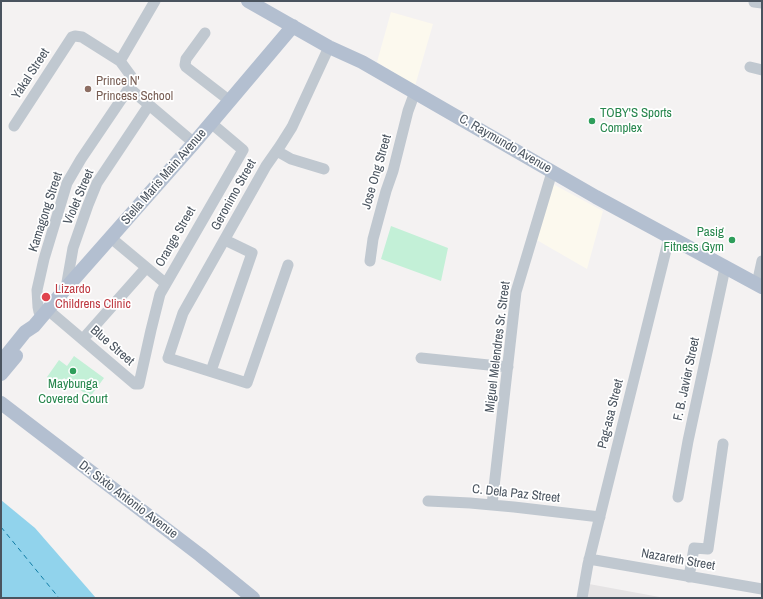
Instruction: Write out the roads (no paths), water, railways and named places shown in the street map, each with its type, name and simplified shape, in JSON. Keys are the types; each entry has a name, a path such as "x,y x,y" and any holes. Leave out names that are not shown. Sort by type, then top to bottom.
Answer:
{"main road":[{"name":"C. Raymundo Avenue","path":"253,2 328,47 362,62 552,172 669,238 759,286"},
{"name":"Stella Maris Main Avenue","path":"1,374 32,337 42,318 66,288 194,143 293,26"},
{"name":"Stella Maris Main Avenue","path":"1,362 25,332 42,318"},
{"name":"Dr. Sixto Antonio Avenue","path":"1,403 200,555 253,598"}],"street":[{"path":"155,1 120,61 130,76 130,86 149,105 194,143"},
{"path":"205,33 186,59 186,67 230,101"},
{"name":"Yakal Street","path":"14,126 72,37 82,37 120,61"},
{"name":"Geronimo Street","path":"211,370 168,358 183,313 258,179 292,127 328,47"},
{"path":"750,66 762,70"},
{"name":"Kamagong Street","path":"42,318 38,308 38,286 44,259 58,218 67,183 81,159 130,86"},
{"name":"Jose Ong Street","path":"370,261 373,239 393,171 408,111 415,92"},
{"name":"Violet Street","path":"66,288 73,248 97,183 149,105"},
{"name":"Orange Street","path":"139,384 160,294 243,150 211,123"},
{"path":"277,151 291,159 324,169"},
{"name":"Miguel Melendres Sr. Street","path":"492,505 516,292 552,172"},
{"path":"111,238 165,284"},
{"name":"Pag-asa Street","path":"582,598 600,517 669,238"},
{"path":"225,240 252,253 211,370 247,383 288,266"},
{"path":"759,286 762,261"},
{"path":"83,339 146,268"},
{"name":"F. B. Javier Street","path":"678,497 688,441 725,268"},
{"name":"Blue Street","path":"42,318 83,339 135,384 139,384"},
{"path":"421,358 508,367"},
{"path":"689,577 694,548 708,549 723,444"},
{"name":"C. Dela Paz Street","path":"428,501 492,505 600,517"},
{"name":"Nazareth Street","path":"590,559 762,589"},
{"path":"761,598 762,589"}],"water":[{"path":"1,500 35,528 96,598 1,598"}],"place":[{"name":"Prince N' Princess School","path":"88,89"},
{"name":"TOBY'S Sports Complex","path":"592,121"},
{"name":"Pasig Fitness Gym","path":"732,240"},
{"name":"Lizardo Childrens Clinic","path":"46,297"},
{"name":"Maybunga Covered Court","path":"73,371"}]}
